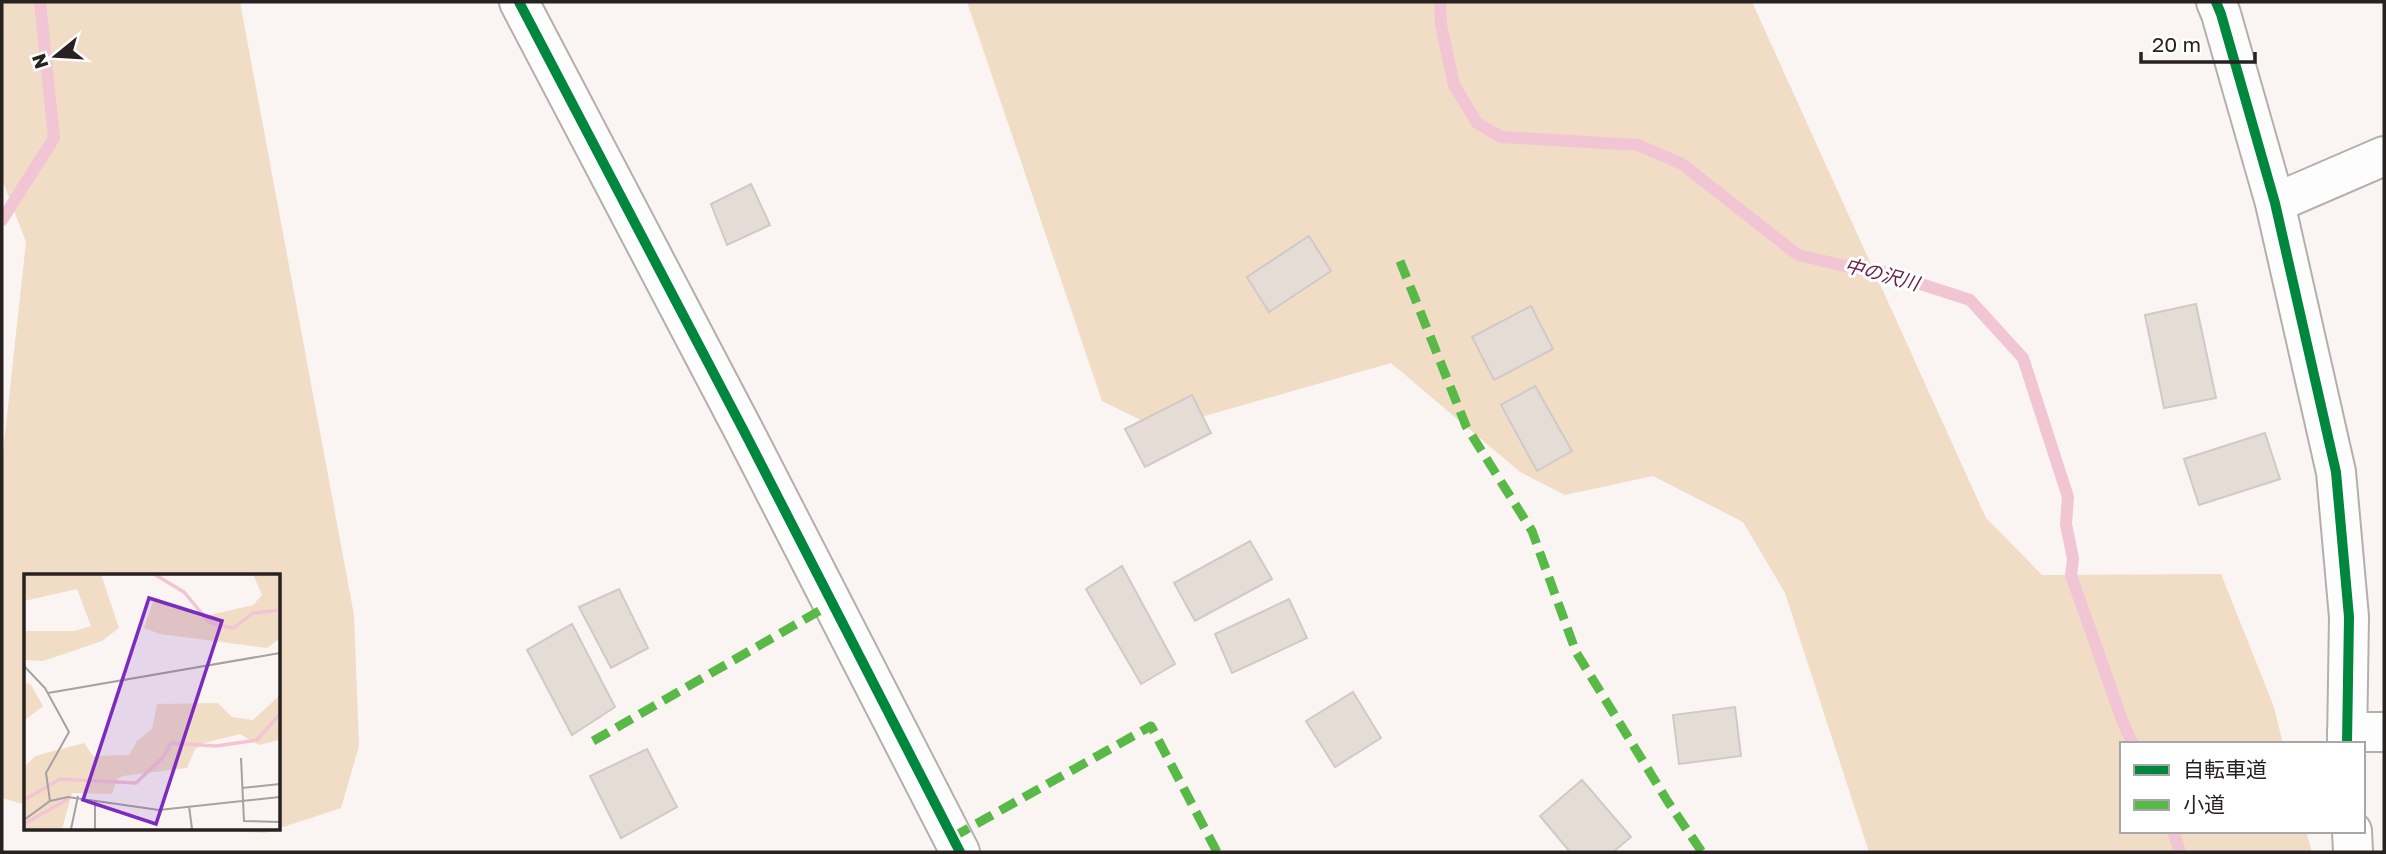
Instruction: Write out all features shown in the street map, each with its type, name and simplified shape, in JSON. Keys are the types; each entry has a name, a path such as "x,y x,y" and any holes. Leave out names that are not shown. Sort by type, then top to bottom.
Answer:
{"street":[{"path":"519,2 753,447 960,852"},
{"path":"2216,2 2275,203 2336,472 2349,617 2347,738 2384,733"},
{"path":"2275,203 2384,156"},
{"path":"2352,833 2353,852"}],"shaded area":[{"path":"2,2 240,2 354,615 359,746 341,808 280,828 280,574 24,574 24,804 2,798 2,462 26,242 2,179"},
{"path":"967,2 1752,2 1986,518 2042,575 2221,574 2274,707 2283,742 2120,742 2120,833 2307,833 2312,852 1869,852 1785,593 1743,522 1653,476 1565,495 1520,472 1391,363 1159,429 1102,401"},
{"path":"220,830 274,830 265,833"}],"building":[{"path":"751,184 770,225 727,245 711,204"},
{"path":"1309,236 1331,271 1269,312 1247,277"},
{"path":"2196,304 2216,398 2164,408 2145,315"},
{"path":"1531,306 1553,349 1494,380 1472,337"},
{"path":"1535,386 1572,451 1537,471 1501,405"},
{"path":"1192,395 1211,433 1145,467 1125,429"},
{"path":"2265,433 2280,479 2199,505 2184,459"},
{"path":"1250,541 1272,579 1195,621 1174,583"},
{"path":"1122,566 1175,664 1141,684 1086,589"},
{"path":"619,589 648,648 611,668 579,607"},
{"path":"1289,599 1307,638 1232,673 1215,634"},
{"path":"572,624 615,707 572,735 527,650"},
{"path":"1353,692 1381,738 1335,767 1306,721"},
{"path":"1735,707 1741,756 1679,764 1673,715"},
{"path":"647,749 677,807 621,838 590,776"},
{"path":"1582,780 1631,837 1613,852 1570,852 1540,816"}],"waterway":[{"path":"2,220 54,138 40,2"},
{"name":"中の沢川","path":"1440,2 1441,25 1454,85 1477,123 1501,137 1638,145 1682,164 1798,255 1871,272 1878,270 1970,300 2023,358 2068,497 2066,524 2073,559 2071,575 2132,742"},
{"name":"中の沢川","path":"2174,833 2180,852"}],"marked path":[{"path":"1400,261 1466,426 1532,531 1576,652 1668,802 1702,852"},
{"path":"593,741 833,603"},
{"path":"953,837 1151,726 1217,852"}],"cycle path":[{"path":"519,2 960,852"},
{"path":"2216,2 2275,203 2336,472 2349,617 2347,742"}]}
